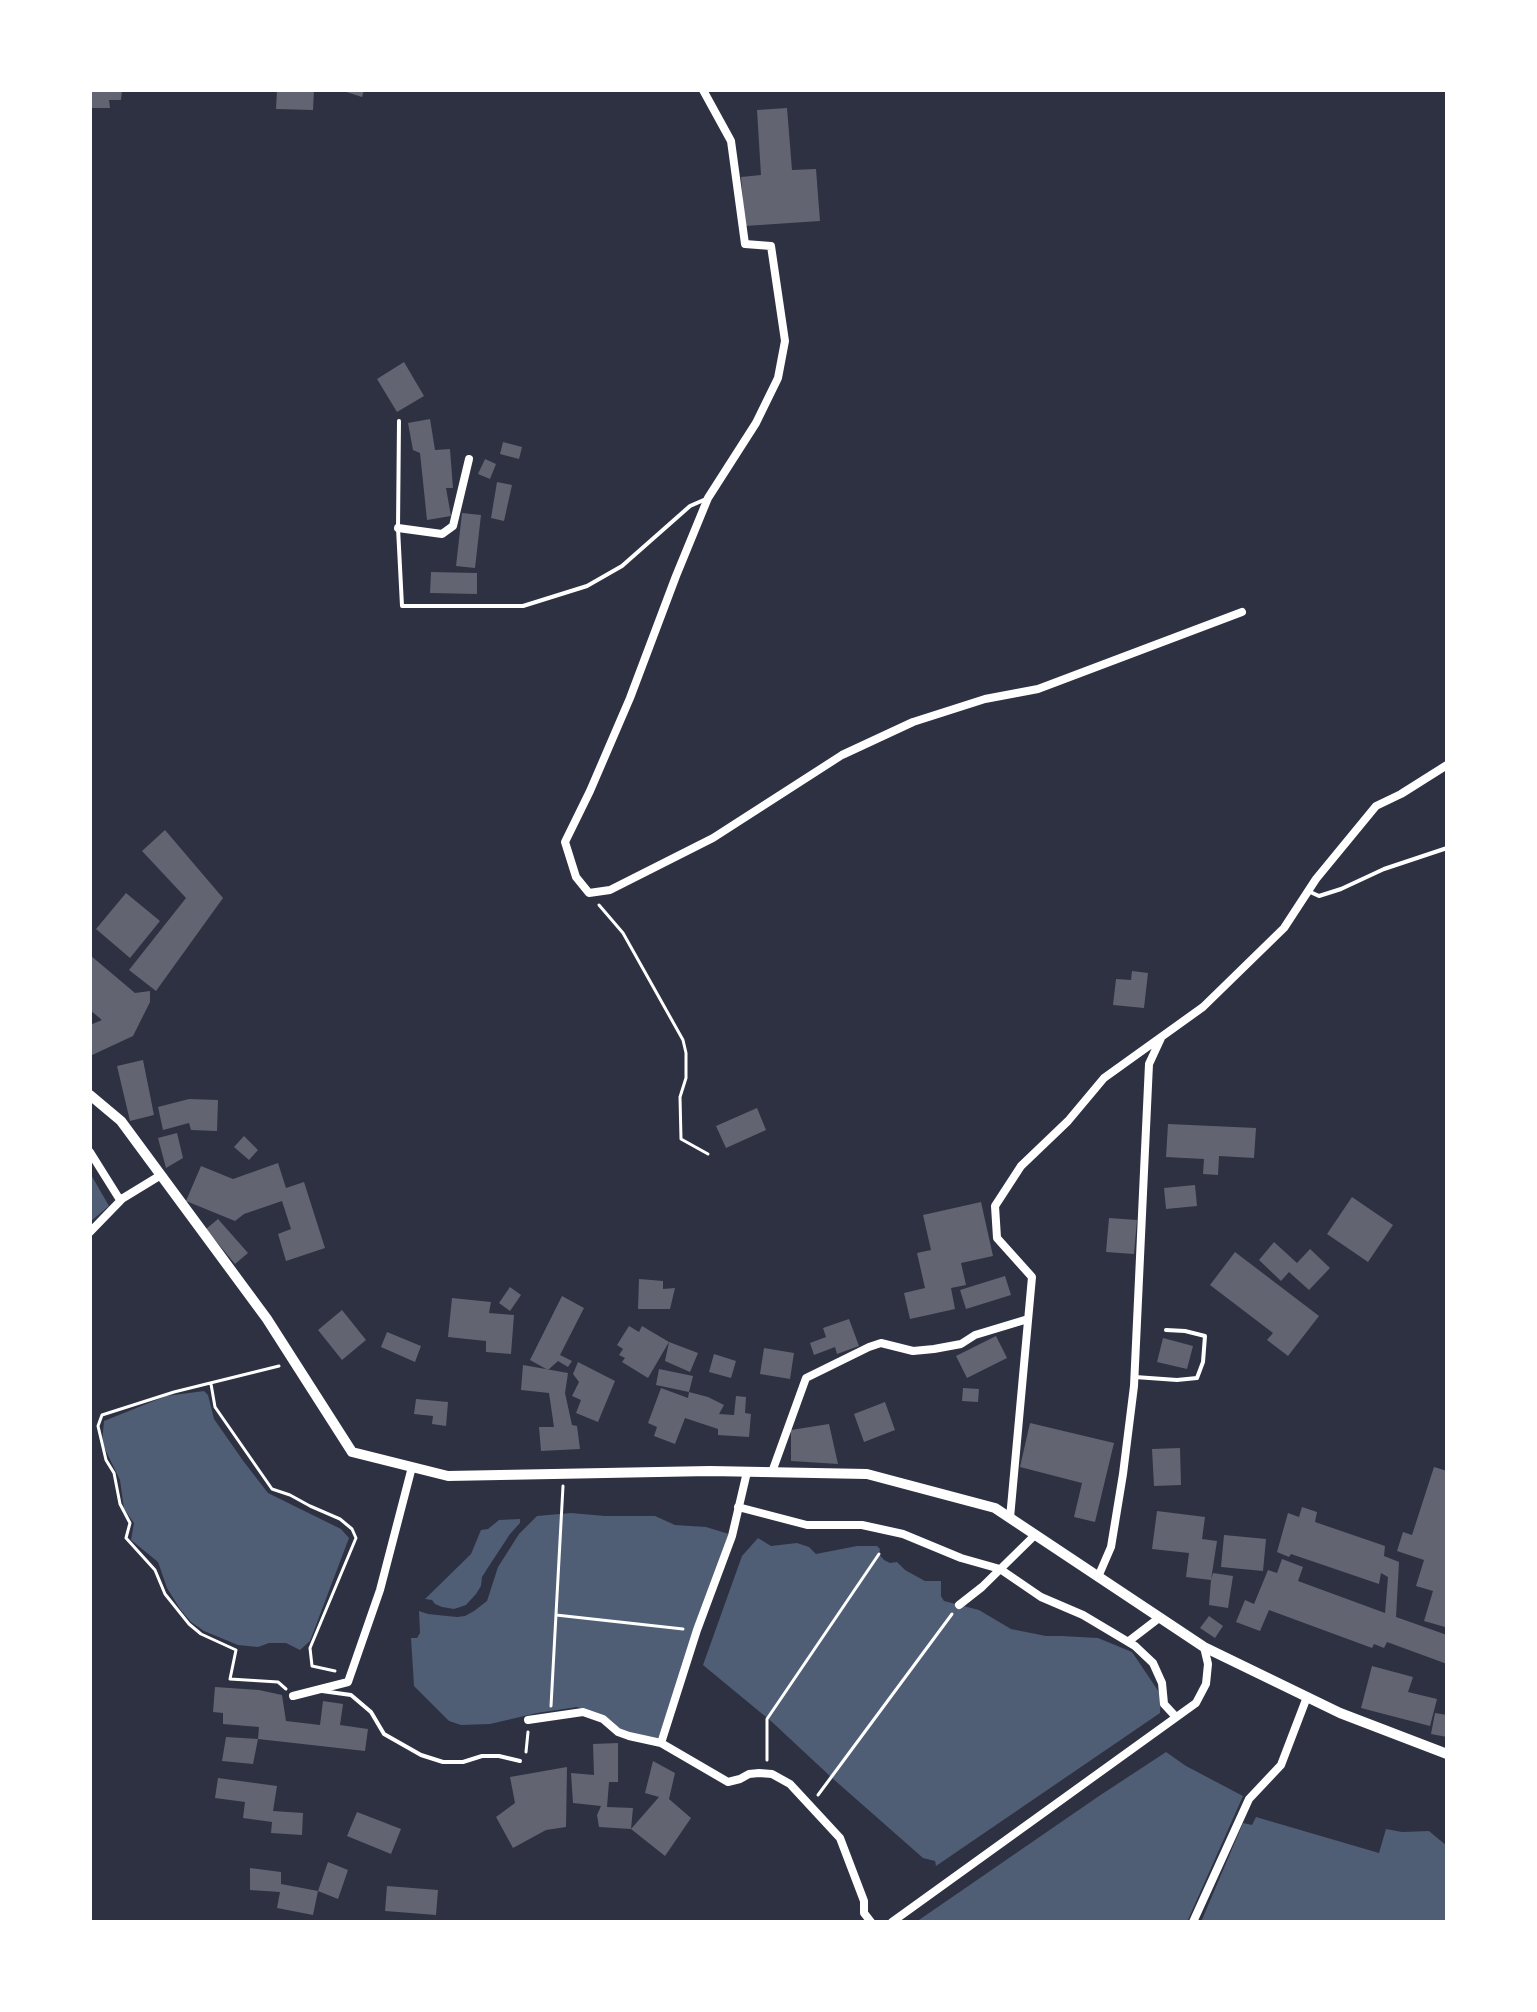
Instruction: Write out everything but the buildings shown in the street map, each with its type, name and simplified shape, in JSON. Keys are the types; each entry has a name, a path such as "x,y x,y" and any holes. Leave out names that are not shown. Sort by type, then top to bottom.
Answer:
{"street":[{"path":"703,90 731,141 745,244 771,246 785,341 778,378 756,423 708,498 630,698 565,842 576,877 589,893 610,890 713,838 842,755 913,722 985,699 1038,689 1242,612"},
{"path":"398,528 442,534 453,526 469,459"},
{"path":"1010,1518 1032,1277 997,1238 995,1206 1021,1166 1068,1121 1104,1078 1203,1007 1284,928 1308,891 1376,806 1447,765"},
{"path":"1098,1577 1111,1547 1135,1377 1149,1064 1163,1035"},
{"path":"90,1095 121,1121 267,1319 352,1452 448,1476 747,1472 867,1474 995,1508 1204,1647 1340,1713 1447,1754"},
{"path":"90,1152 120,1200"},
{"path":"90,1232 120,1200 161,1175"},
{"path":"772,1472 806,1378 881,1343 913,1351 934,1349 961,1344 975,1335 1028,1319"},
{"path":"293,1696 348,1682 380,1590 412,1467"},
{"path":"661,1743 697,1630 732,1536 747,1472"},
{"path":"738,1507 807,1525 862,1525 903,1534 961,1558 1000,1569 1041,1597 1083,1615 1129,1641 1153,1663 1162,1683 1164,1704 1176,1717"},
{"path":"959,1605 1035,1535"},
{"path":"1129,1641 1159,1618"},
{"path":"892,1922 1196,1703 1206,1684 1208,1664 1204,1647"},
{"path":"1193,1922 1249,1799 1281,1765 1307,1697"},
{"path":"528,1720 583,1712 603,1719 618,1732 661,1743 728,1782 749,1774 767,1774 790,1784 840,1838 864,1901 864,1913 871,1922"}],"lane":[{"path":"399,421 398,528 402,606 523,606 587,586 622,566 690,506 708,498"},
{"path":"1308,891 1319,896 1384,869 1447,848"},
{"path":"1135,1377 1197,1378 1203,1362 1205,1336 1166,1330"},
{"path":"315,1690 351,1695 371,1712 384,1734 421,1755 443,1762 463,1762 482,1756 520,1761"}],"path":[{"path":"589,893 623,933 683,1040 686,1078 680,1097 681,1139 708,1154"},
{"path":"293,1696 278,1682 230,1679 236,1650 201,1634 165,1594 155,1570 126,1538 130,1523 120,1504 114,1473 106,1460 98,1426 102,1415 174,1392 295,1363"},
{"path":"211,1384 215,1407 272,1489 340,1519 352,1529 356,1538 310,1648 312,1666 351,1674"},
{"path":"551,1715 564,1474"},
{"path":"767,1774 767,1719 879,1554"},
{"path":"811,1805 959,1605"},
{"path":"556,1615 697,1630"},
{"path":"520,1761 529,1742 528,1720"}],"water":[{"path":"90,1173 109,1206 90,1222"},
{"path":"204,1391 208,1395 214,1419 268,1493 341,1529 349,1538 310,1641 300,1650 286,1643 269,1643 258,1647 238,1645 204,1631 180,1609 167,1588 158,1562 131,1540 134,1523 124,1509 120,1480 102,1443 104,1421 166,1396"},
{"path":"571,1513 655,1516 675,1525 706,1527 729,1534 658,1739 629,1736 605,1717 577,1707 490,1724 461,1725 449,1721 414,1686 411,1638 417,1638 420,1633 419,1611 457,1617 474,1611 487,1601 498,1567 519,1534 537,1516"},
{"path":"520,1519 482,1577 476,1594 466,1605 454,1609 425,1599 471,1554 481,1530 488,1529 499,1520"},
{"path":"758,1538 771,1546 797,1543 809,1547 816,1554 857,1546 877,1546 884,1560 897,1562 925,1581 941,1581 944,1601 979,1610 1011,1629 1046,1636 1098,1638 1132,1652 1161,1695 1160,1713 936,1866 935,1861 923,1858 772,1722 703,1665 742,1556"},
{"path":"1166,1752 1243,1796 1187,1922 916,1922 1099,1796"},
{"path":"1256,1817 1379,1853 1386,1829 1429,1831 1447,1846 1447,1922 1201,1922 1243,1823 1252,1825"}]}
